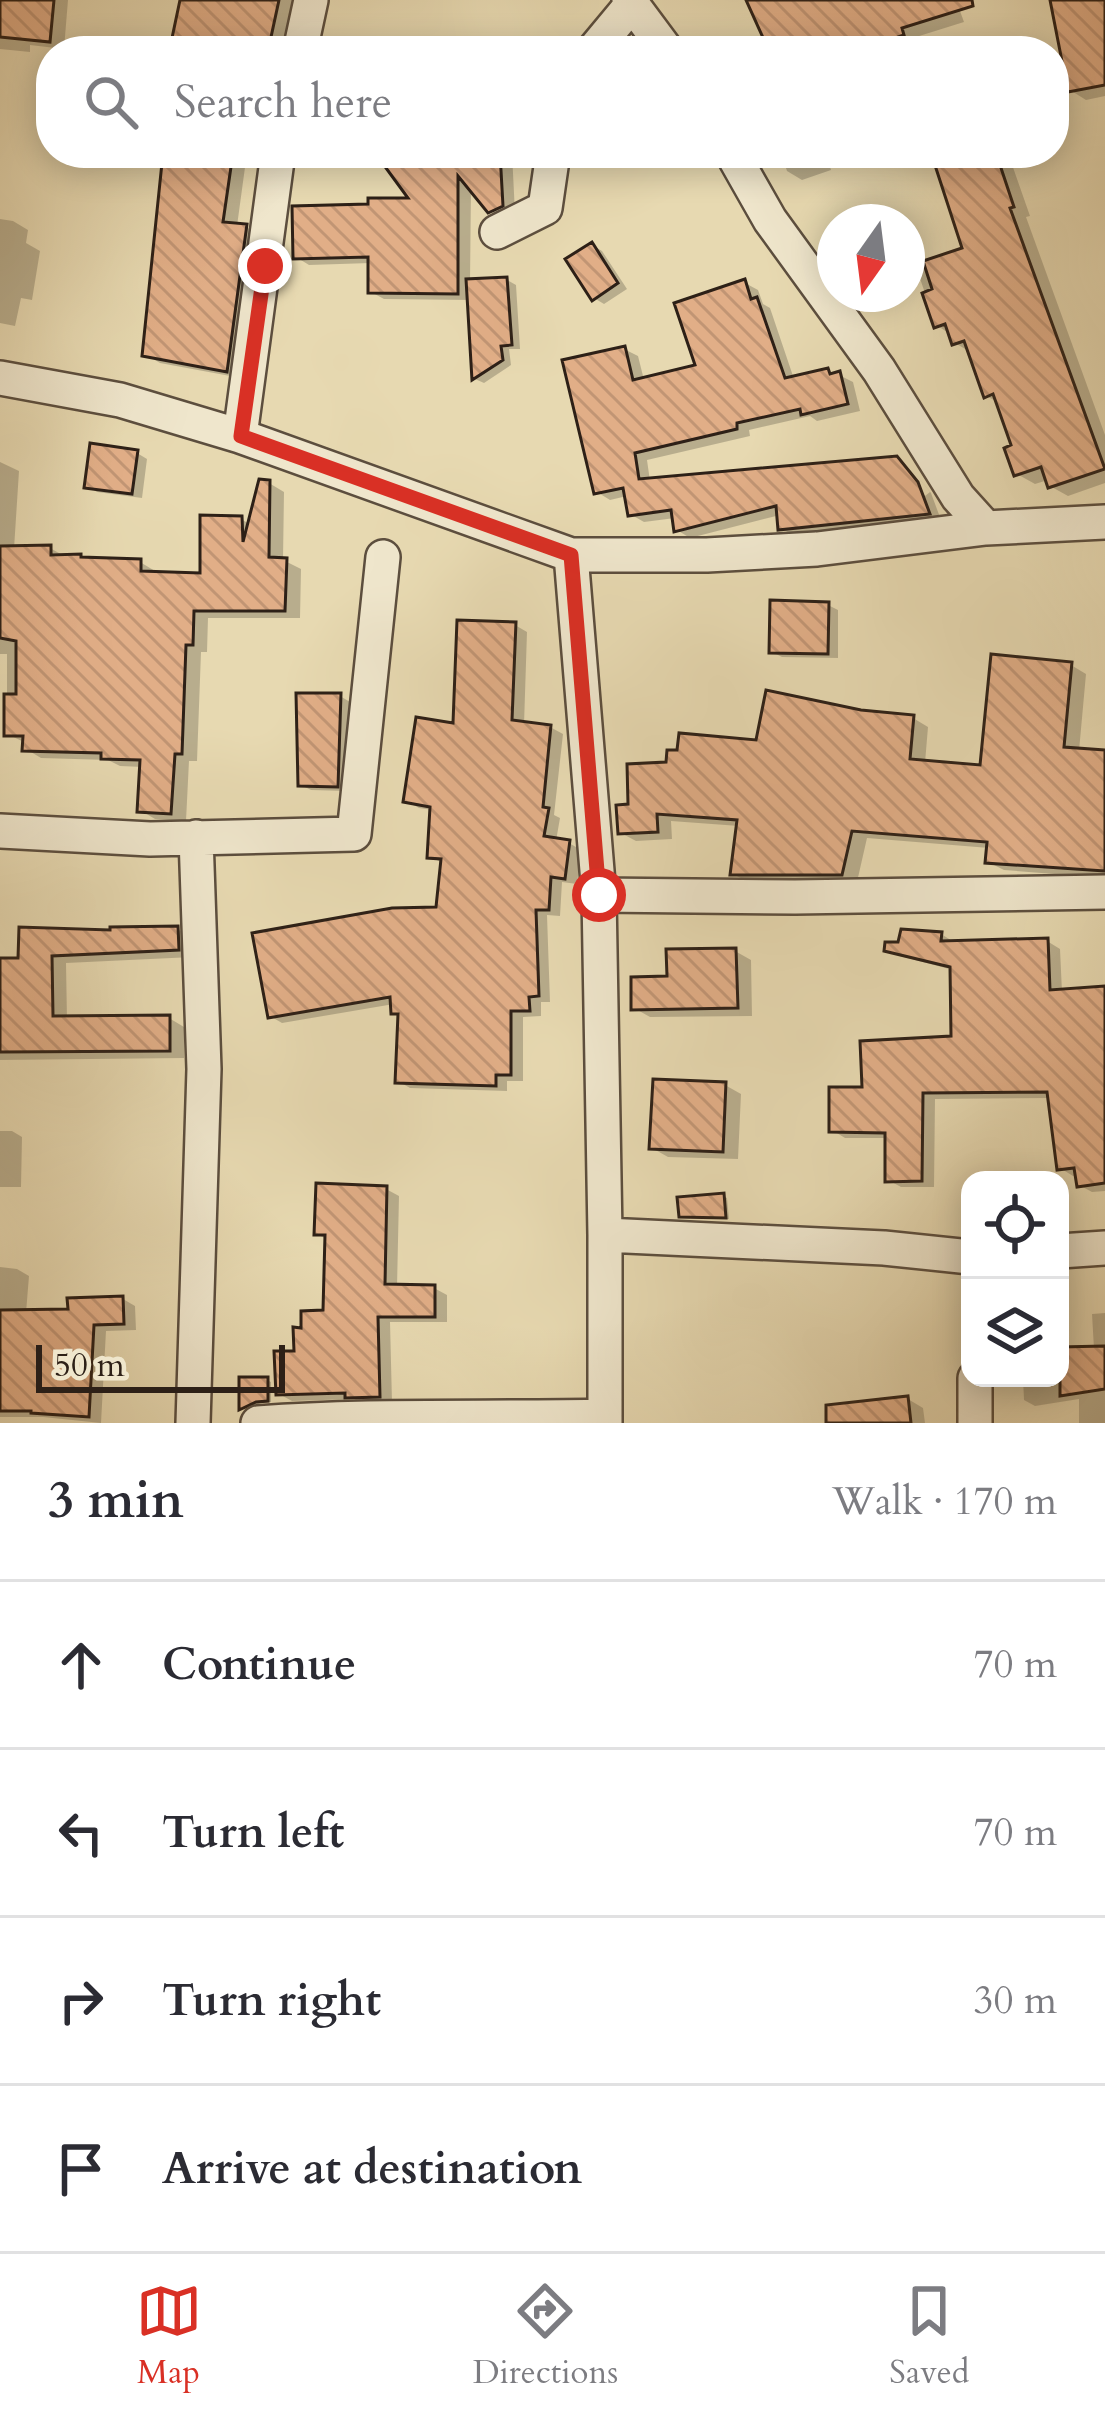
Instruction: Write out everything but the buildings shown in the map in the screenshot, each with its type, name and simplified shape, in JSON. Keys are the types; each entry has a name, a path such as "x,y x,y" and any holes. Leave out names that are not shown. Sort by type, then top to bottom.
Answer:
{"street":[{"path":"304,36 311,0"},
{"path":"605,36 631,2 656,36"},
{"path":"241,436 276,168"},
{"path":"497,232 545,208 551,168"},
{"path":"741,168 770,220 879,370 958,497 986,528"},
{"path":"0,377 119,400 241,436 571,555 817,549 986,528 1105,522"},
{"path":"258,1423 435,1415 605,1419 599,895 571,555"},
{"path":"0,831 150,839 354,834 383,557"},
{"path":"193,1423 204,1069 196,837"},
{"path":"599,895 1105,892"},
{"path":"605,1235 961,1256"},
{"path":"1069,1250 1105,1248"},
{"path":"975,1387 976,1423"}],"route":[{"path":"265,266 241,436 571,555 599,895"}]}
